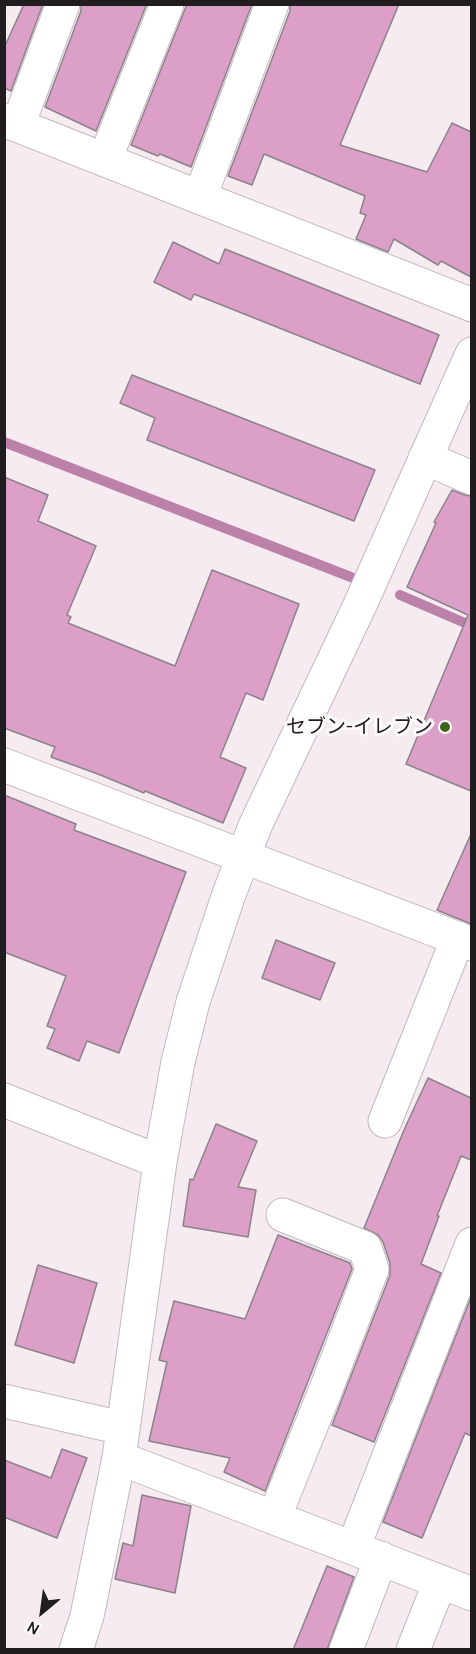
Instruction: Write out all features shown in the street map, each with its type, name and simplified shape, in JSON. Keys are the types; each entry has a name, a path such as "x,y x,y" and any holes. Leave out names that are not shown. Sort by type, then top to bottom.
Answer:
{"street":[{"path":"63,4 11,123 471,305"},
{"path":"105,159 167,4"},
{"path":"200,197 272,4"},
{"path":"76,1650 87,1616 120,1443 160,1162 178,1062 193,1002 243,856 306,735 360,605 471,354"},
{"path":"425,458 471,478"},
{"path":"4,765 243,856 325,881 465,941 385,1121"},
{"path":"4,1100 160,1162"},
{"path":"274,1518 372,1269 365,1248 282,1215"},
{"path":"346,1650 367,1553 471,1244"},
{"path":"4,1401 120,1443 274,1518 471,1594"},
{"path":"413,1650 440,1582"}],"building":[{"path":"24,4 43,4 11,91 4,88 4,48"},
{"path":"81,4 142,4 146,6 96,131 45,107 81,11"},
{"path":"187,4 252,4 191,167 131,145"},
{"path":"290,4 399,4 340,145 427,172 452,123 471,132 471,277 441,261 438,265 394,239 388,252 356,239 366,215 360,213 365,196 264,154 252,185 228,176 290,11"},
{"path":"173,242 219,264 225,249 439,335 420,384 194,294 191,300 154,282"},
{"path":"132,375 375,470 354,521 147,440 155,418 120,403"},
{"path":"4,477 48,495 38,521 96,546 67,615 71,617 68,623 175,666 212,570 299,604 263,700 246,693 220,757 246,768 223,823 145,791 144,793 51,757 55,747 4,728"},
{"path":"452,490 471,496 471,791 406,764 468,615 407,587 436,523 434,522"},
{"path":"4,795 76,824 74,830 186,872 119,1053 87,1041 79,1061 47,1048 55,1029 47,1026 66,976 4,952"},
{"path":"471,834 471,924 437,910"},
{"path":"276,940 335,963 320,1000 262,978"},
{"path":"428,1078 471,1098 471,1160 461,1156 437,1216 439,1216 421,1264 441,1273 374,1442 332,1425 390,1275 390,1263 383,1242 378,1235 364,1228"},
{"path":"216,1124 257,1141 238,1187 256,1190 248,1237 183,1226 190,1179 193,1180"},
{"path":"278,1235 350,1263 352,1269 265,1491 224,1472 230,1458 149,1441 167,1362 159,1360 174,1301 245,1319"},
{"path":"38,1265 97,1283 74,1363 15,1345"},
{"path":"471,1297 471,1436 465,1433 422,1538 383,1522"},
{"path":"62,1449 87,1458 57,1538 4,1517 4,1460 51,1478"},
{"path":"142,1495 191,1506 175,1593 115,1579 123,1543 133,1546"},
{"path":"327,1566 354,1577 327,1650 293,1650"}],"waterway":[{"path":"4,442 361,581"},
{"path":"400,595 472,626"}],"place":[{"name":"セブン-イレブン","path":"445,727"}]}
